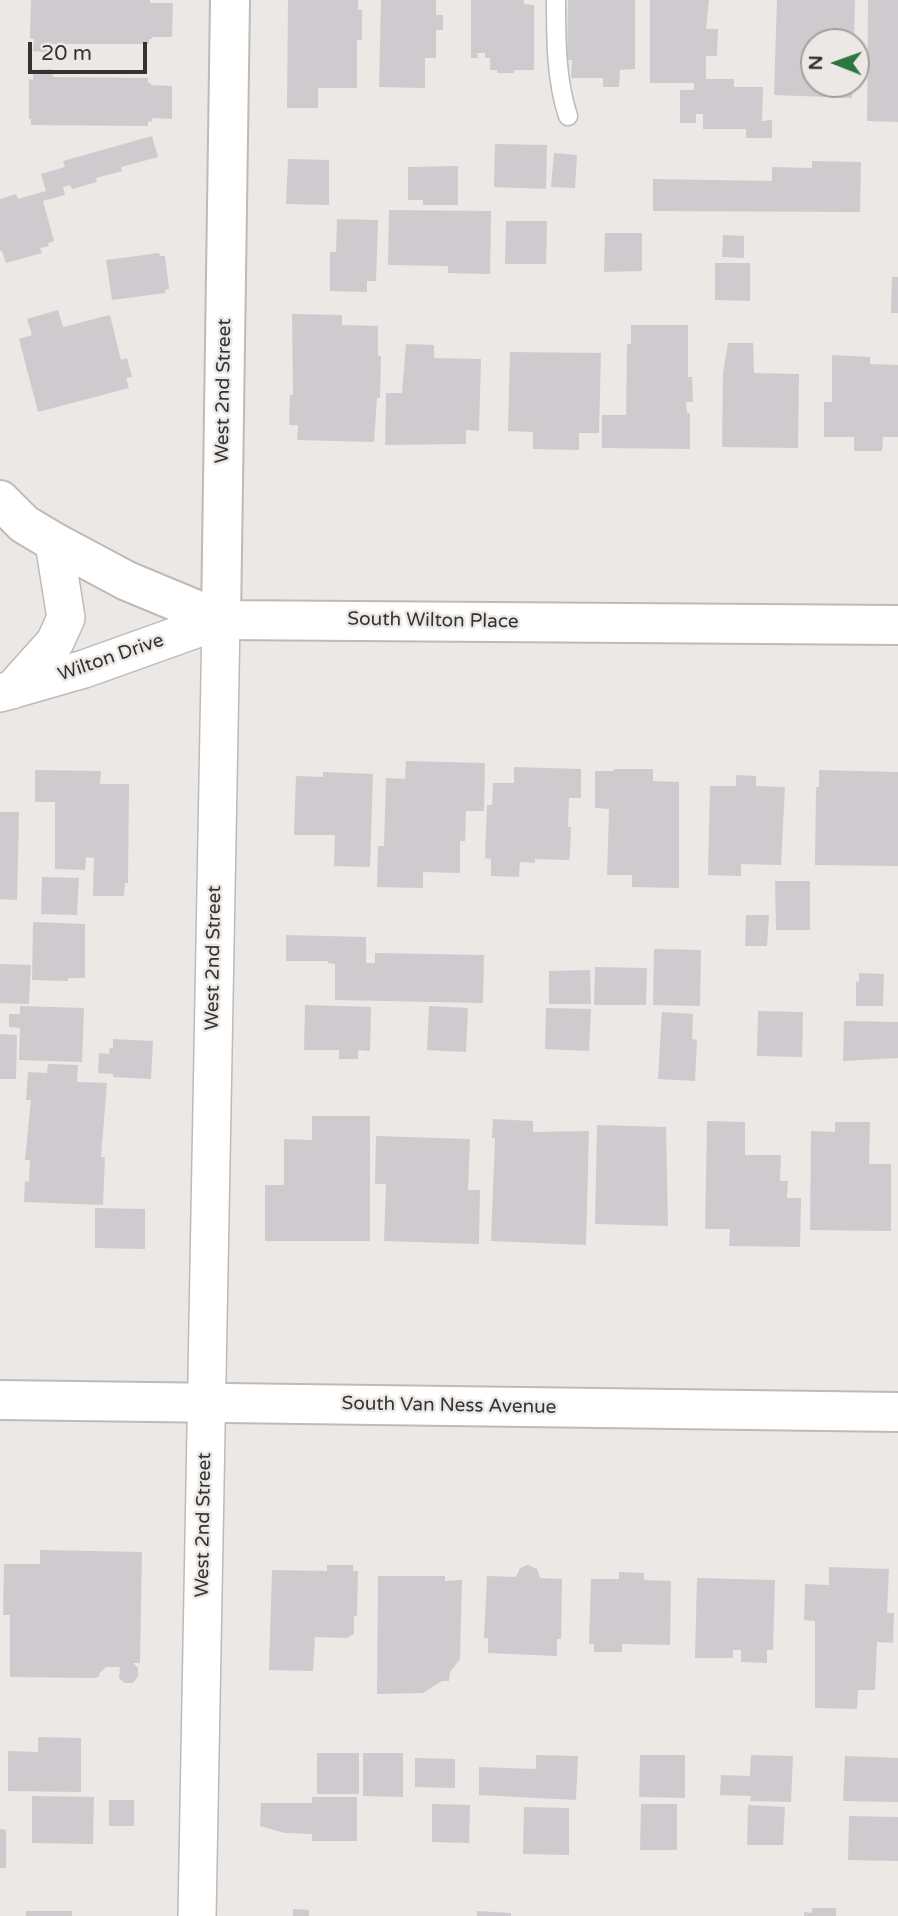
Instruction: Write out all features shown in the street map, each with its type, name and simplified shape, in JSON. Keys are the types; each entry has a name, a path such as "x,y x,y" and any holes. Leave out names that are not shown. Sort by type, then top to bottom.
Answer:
{"street":[{"name":"West 2nd Street","path":"197,1916 230,0"},
{"name":"South Wilton Place","path":"0,500 24,524 54,542 127,581 221,620 898,625"},
{"path":"6,692 55,642 66,618 54,542"},
{"name":"Wilton Drive","path":"6,692 84,669 221,620"},
{"name":"South Van Ness Avenue","path":"0,1400 898,1412"}],"lane":[{"path":"556,0 558,72 561,96 568,116"}],"building":[{"path":"31,0 150,0 150,3 173,3 172,37 152,37 149,44 53,44 53,53 33,51 34,39 30,38"},
{"path":"288,0 358,0 358,10 362,10 362,40 357,40 357,88 318,88 318,108 287,108"},
{"path":"381,0 436,0 436,15 443,15 443,30 436,30 436,58 425,58 425,88 379,87"},
{"path":"471,0 524,0 524,4 534,5 534,70 497,73 497,70 490,70 490,58 485,58 485,53 477,53 478,58 471,58"},
{"path":"568,0 635,0 635,69 620,70 619,87 603,87 603,78 571,78 572,60 567,60"},
{"path":"650,0 709,0 706,29 718,29 717,56 706,56 706,79 734,79 734,87 763,87 762,121 772,120 772,138 746,138 746,129 703,129 703,114 696,114 696,123 680,123 680,90 694,90 694,83 650,83"},
{"path":"777,0 855,0 854,28 800,28 800,96 774,95"},
{"path":"868,0 898,0 898,122 867,121 867,98 870,98 870,28 868,28"},
{"path":"52,69 53,77 148,78 151,85 172,86 172,119 152,118 152,122 148,121 148,126 31,125 29,79 33,80 33,70"},
{"path":"152,136 158,157 121,167 122,171 96,178 97,182 72,189 70,185 63,187 65,195 43,201 54,241 48,243 49,246 40,248 42,253 6,263 0,251 0,199 16,194 18,199 46,191 41,174 65,167 63,161"},
{"path":"495,144 547,145 546,189 494,187"},
{"path":"554,153 577,155 575,188 551,187"},
{"path":"288,159 329,160 329,205 286,204"},
{"path":"812,161 861,162 860,212 653,211 653,179 772,181 772,167 812,168"},
{"path":"458,166 458,205 423,205 423,200 408,200 408,167"},
{"path":"389,210 491,211 490,274 448,273 448,266 388,265"},
{"path":"337,219 378,220 376,281 367,281 367,292 330,291 330,252 336,252"},
{"path":"506,221 547,221 546,264 505,264"},
{"path":"605,233 642,233 642,271 604,272"},
{"path":"723,235 744,236 744,258 722,257"},
{"path":"159,253 160,256 165,256 169,289 165,290 165,293 112,300 106,260"},
{"path":"715,263 750,263 750,301 715,300"},
{"path":"892,277 898,277 898,313 891,313"},
{"path":"58,310 63,327 110,315 121,360 127,358 132,377 126,378 129,388 38,412 19,339 32,335 27,319"},
{"path":"292,314 342,315 342,325 378,326 378,356 381,356 380,398 377,398 374,442 297,440 298,425 289,425 290,395 293,395"},
{"path":"631,325 688,325 688,377 692,377 693,402 686,402 687,413 690,413 690,449 602,448 602,415 626,415 627,344 631,344"},
{"path":"728,343 753,343 754,373 799,374 798,448 722,447 723,373"},
{"path":"406,344 434,345 434,358 481,359 479,431 466,430 466,444 385,445 386,393 402,393"},
{"path":"510,352 601,353 599,433 579,433 579,450 533,449 533,432 508,431"},
{"path":"832,355 870,357 870,364 898,365 898,437 883,437 882,451 854,451 854,437 824,437 824,402 832,402"},
{"path":"406,761 485,763 484,811 466,811 465,841 460,841 460,873 423,872 423,888 377,887 378,846 384,846 386,778 405,779"},
{"path":"514,767 581,769 581,798 569,798 569,860 535,859 535,863 520,862 519,877 491,876 491,859 485,858 487,805 492,805 493,783 514,783"},
{"path":"653,769 653,781 679,782 679,888 632,887 632,875 607,875 609,809 595,808 595,771"},
{"path":"35,770 101,771 100,784 129,784 128,883 125,883 124,896 93,896 94,858 86,857 85,870 55,869 55,802 35,802"},
{"path":"819,770 898,772 898,866 815,865 816,787 819,787"},
{"path":"323,772 373,774 370,867 334,866 335,835 294,835 296,776 323,777"},
{"path":"736,775 756,776 756,786 785,787 781,865 741,864 741,876 708,875 710,786 736,786"},
{"path":"0,812 19,812 17,900 0,899"},
{"path":"42,877 79,878 77,915 41,914"},
{"path":"775,881 810,881 810,930 776,930"},
{"path":"746,915 769,915 767,946 745,946"},
{"path":"33,922 85,924 85,978 68,978 68,981 32,980"},
{"path":"286,935 366,937 366,963 375,963 375,953 484,955 483,1003 335,1000 335,964 328,961 286,961"},
{"path":"654,949 701,950 700,1006 653,1005"},
{"path":"0,964 31,965 29,1004 0,1003"},
{"path":"595,967 647,968 646,1005 594,1005"},
{"path":"590,970 591,1004 549,1004 549,971"},
{"path":"859,973 884,974 883,1006 856,1006 856,981 859,982"},
{"path":"305,1005 371,1007 370,1051 358,1050 358,1059 339,1059 339,1050 304,1050"},
{"path":"20,1006 84,1008 82,1062 19,1060 20,1028 9,1027 9,1014 20,1014"},
{"path":"429,1006 468,1008 466,1052 427,1050"},
{"path":"546,1008 591,1009 589,1051 545,1049"},
{"path":"758,1011 803,1012 802,1057 757,1056"},
{"path":"662,1012 693,1014 692,1039 697,1040 695,1081 658,1079"},
{"path":"844,1021 898,1022 898,1058 843,1061"},
{"path":"0,1034 17,1035 16,1079 0,1079"},
{"path":"113,1039 153,1041 151,1079 113,1077 113,1074 98,1073 99,1053 109,1054 110,1048 113,1048"},
{"path":"48,1064 78,1065 77,1082 107,1083 101,1157 105,1157 103,1205 24,1202 25,1181 29,1182 30,1160 25,1160 31,1100 26,1100 28,1072 47,1073"},
{"path":"312,1116 370,1116 370,1241 265,1241 265,1185 284,1185 284,1139 312,1140"},
{"path":"493,1119 533,1121 533,1132 589,1131 586,1245 491,1241 495,1138 492,1138"},
{"path":"707,1121 745,1122 745,1155 781,1155 780,1181 788,1181 787,1198 801,1198 800,1247 729,1246 730,1229 705,1229"},
{"path":"835,1122 870,1122 869,1164 891,1164 891,1231 810,1230 811,1131 835,1132"},
{"path":"597,1125 666,1127 668,1226 595,1224"},
{"path":"376,1136 470,1139 468,1190 480,1190 479,1244 384,1241 386,1184 375,1184"},
{"path":"95,1208 145,1209 145,1249 95,1248"},
{"path":"40,1550 142,1552 140,1663 133,1663 138,1668 138,1676 133,1683 125,1683 119,1678 120,1667 106,1667 99,1677 92,1678 10,1677 10,1615 3,1615 4,1564 40,1564"},
{"path":"327,1565 353,1565 353,1571 358,1571 354,1634 347,1638 315,1637 313,1671 269,1670 272,1570 327,1571"},
{"path":"528,1565 537,1569 540,1578 562,1579 561,1639 557,1639 557,1656 488,1653 488,1638 484,1638 487,1576 516,1577 520,1568"},
{"path":"829,1567 889,1569 887,1613 894,1613 893,1643 877,1642 875,1690 858,1690 857,1709 815,1708 815,1621 804,1620 805,1584 829,1585"},
{"path":"619,1572 644,1573 644,1580 671,1581 670,1645 622,1644 622,1652 594,1652 594,1644 589,1644 591,1579 619,1579"},
{"path":"378,1576 445,1576 445,1581 462,1580 460,1659 450,1672 449,1681 442,1681 423,1693 377,1694"},
{"path":"697,1578 775,1580 773,1650 767,1650 767,1663 741,1662 741,1650 733,1650 733,1658 695,1658"},
{"path":"38,1737 81,1738 81,1792 8,1791 8,1751 38,1752"},
{"path":"317,1753 359,1753 359,1794 317,1794"},
{"path":"363,1753 403,1753 403,1797 363,1796"},
{"path":"536,1755 578,1756 576,1800 479,1795 479,1767 536,1769"},
{"path":"640,1755 685,1755 685,1798 639,1797"},
{"path":"751,1755 793,1756 791,1802 750,1801 751,1796 720,1795 721,1775 750,1776"},
{"path":"845,1756 898,1758 898,1802 843,1801"},
{"path":"415,1758 455,1759 455,1788 415,1787"},
{"path":"32,1796 94,1797 93,1844 32,1843"},
{"path":"312,1797 357,1797 357,1841 312,1841 312,1834 285,1833 260,1826 261,1803 312,1803"},
{"path":"109,1800 134,1800 134,1826 109,1826"},
{"path":"432,1804 470,1805 469,1843 432,1842"},
{"path":"641,1804 677,1804 677,1850 640,1850"},
{"path":"748,1805 785,1807 783,1845 747,1845"},
{"path":"524,1807 569,1808 569,1855 523,1854"},
{"path":"849,1816 898,1817 898,1861 848,1860"},
{"path":"0,1829 6,1830 6,1868 0,1868"},
{"path":"812,1908 836,1908 836,1916 804,1916 804,1912 812,1913"},
{"path":"293,1909 309,1910 309,1916 293,1916"},
{"path":"26,1911 72,1911 72,1916 26,1916"},
{"path":"477,1911 511,1913 511,1916 477,1916"}]}
